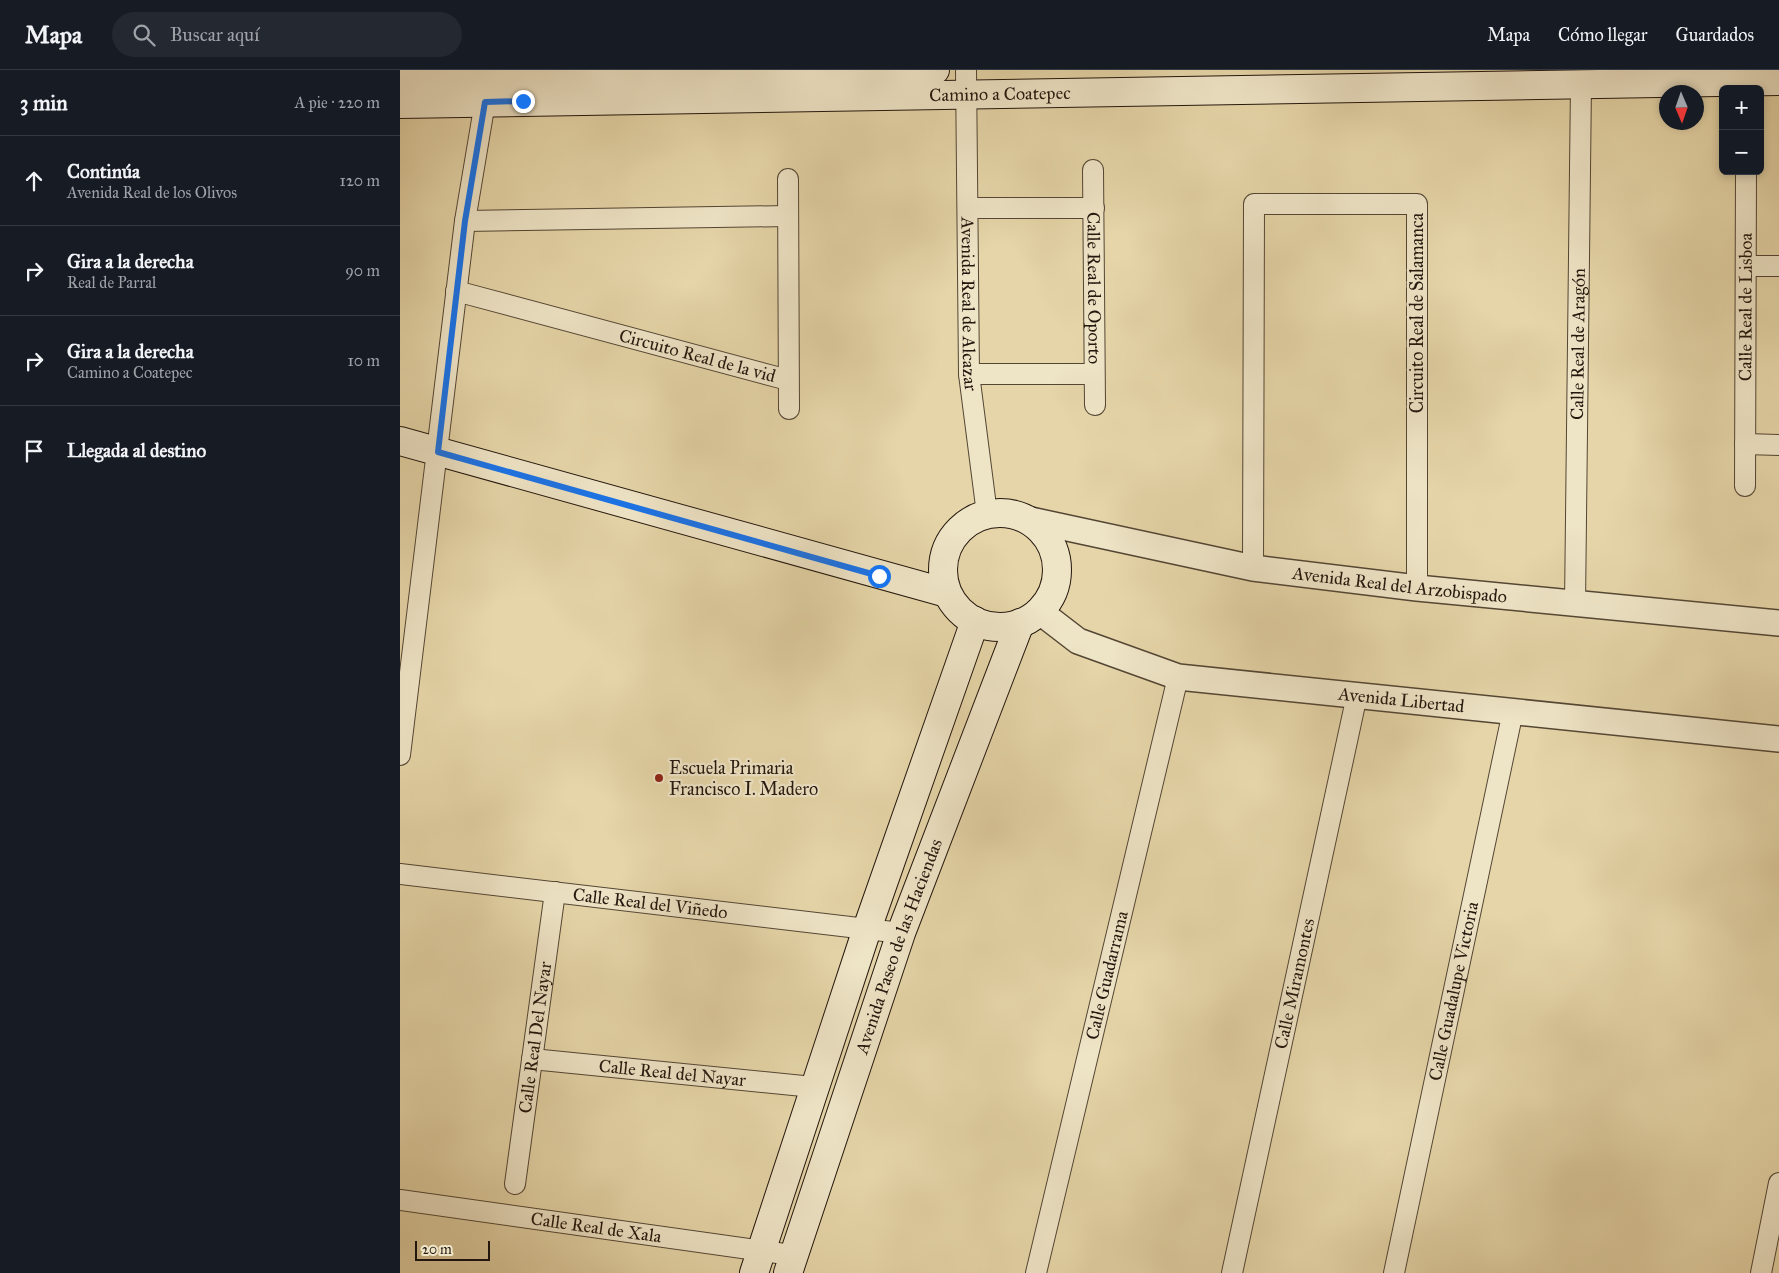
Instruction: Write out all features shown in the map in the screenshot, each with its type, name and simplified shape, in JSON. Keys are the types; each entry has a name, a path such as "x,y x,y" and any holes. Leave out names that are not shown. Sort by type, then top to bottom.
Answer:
{"main road":[{"name":"Camino a Coatepec","path":"400,79 935,70"},
{"name":"Camino a Coatepec","path":"400,104 966,82 1747,85 1779,80"},
{"path":"400,441 862,572 947,593"},
{"path":"987,514 1011,514 1026,519 1040,530 1051,544 1056,562 1056,579 1050,596 1030,617 1005,627 990,626 975,621 964,614 947,593 942,575 944,557 951,540 963,526 987,514"},
{"name":"Avenida Paseo de las Haciendas","path":"790,1264 902,933 1030,617"},
{"name":"Avenida Paseo de las Haciendas","path":"758,1261 813,1087 975,621"}],"street":[{"name":"Avenida Real de Alcazar","path":"966,82 969,374 987,514"},
{"name":"Calle Real de Aragón","path":"1575,605 1581,83"},
{"path":"400,755 465,221 485,102"},
{"name":"Calle Real de Oporto","path":"1093,170 1095,405"},
{"name":"Calle Real de Lisboa","path":"1745,486 1746,175"},
{"name":"Circuito Real de la vid","path":"456,291 788,380 786,216 788,179"},
{"name":"Circuito Real de Salamanca","path":"1253,568 1254,204 1417,204 1417,588"},
{"path":"968,208 1094,208"},
{"path":"465,221 786,216"},
{"path":"1746,266 1779,266"},
{"path":"969,374 1094,374"},
{"path":"788,380 789,409"},
{"path":"1745,444 1779,444"},
{"name":"Avenida Real del Arzobispado","path":"1026,519 1253,568 1575,605 1779,623"},
{"name":"Avenida Libertad","path":"1030,617 1078,641 1178,677 1779,739"},
{"name":"Calle Guadarrama","path":"1036,1273 1178,677"},
{"name":"Calle Miramontes","path":"1232,1273 1357,694"},
{"name":"Calle Guadalupe Victoria","path":"1394,1273 1513,711"},
{"name":"Calle Real del Viñedo","path":"400,874 902,933"},
{"name":"Calle Real Del Nayar","path":"515,1184 555,892"},
{"name":"Calle Real del Nayar","path":"532,1059 813,1087"},
{"path":"1761,1273 1779,1182"},
{"name":"Calle Real de Xala","path":"400,1200 758,1261 790,1264"}],"place":[{"name":"Escuela Primaria Francisco I. Madero","path":"659,778"}],"route":[{"path":"523,101 485,102 465,221 438,452 879,576"}]}
